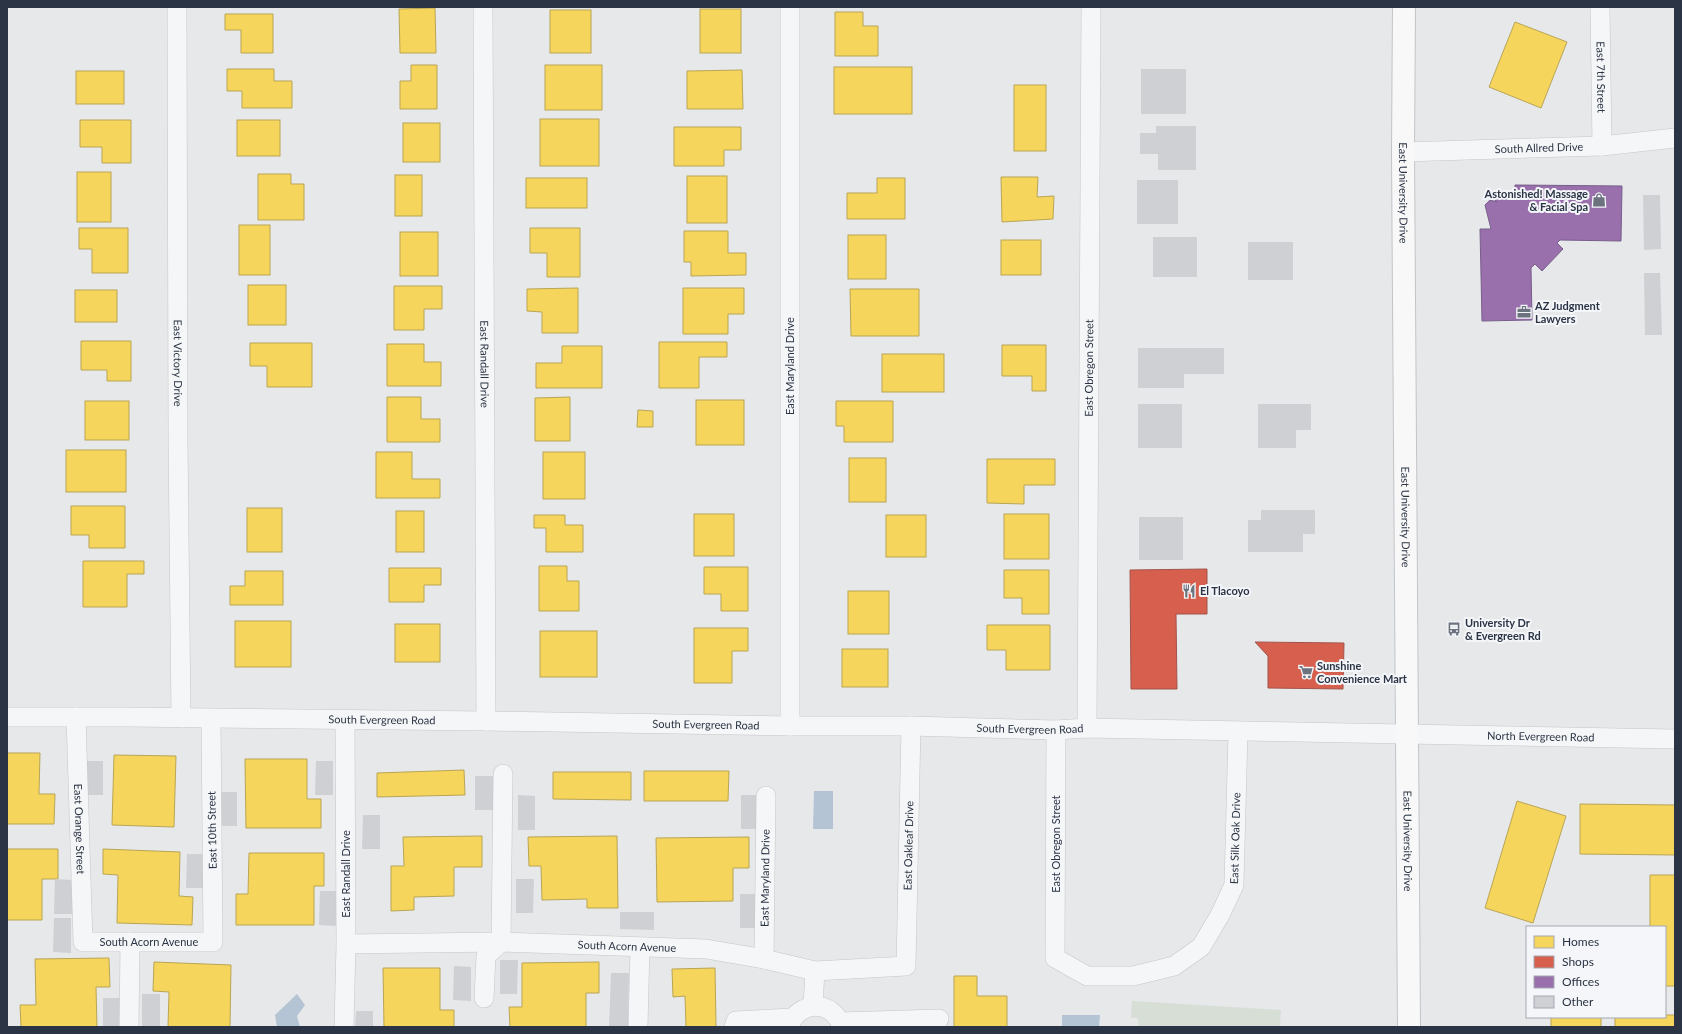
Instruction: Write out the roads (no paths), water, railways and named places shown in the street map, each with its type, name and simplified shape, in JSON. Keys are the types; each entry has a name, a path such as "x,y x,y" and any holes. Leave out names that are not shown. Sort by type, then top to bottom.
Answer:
{"main road":[{"name":"East University Drive","path":"1404,7 1403,152 1409,1027"}],"street":[{"name":"East Victory Drive","path":"177,7 178,439 181,718"},
{"name":"East Randall Drive","path":"483,7 486,721"},
{"name":"East Maryland Drive","path":"790,7 790,726"},
{"name":"East Obregon Street","path":"1087,728 1091,7"},
{"name":"East 7th Street","path":"1600,7 1602,146"},
{"name":"South Allred Drive","path":"1403,152 1602,146 1675,138"},
{"name":"South Evergreen Road","path":"7,718 76,717 486,721 790,726 911,726 1056,730 1087,728 1238,732 1406,733"},
{"name":"East Orange Street","path":"76,717 83,942"},
{"name":"East 10th Street","path":"211,719 214,942"},
{"name":"East Randall Drive","path":"344,1027 346,944 345,720"},
{"name":"East Oakleaf Drive","path":"906,966 911,726"},
{"name":"East Obregon Street","path":"1055,958 1056,730"},
{"name":"East Silk Oak Drive","path":"1055,958 1087,976 1133,976 1174,966 1201,947 1220,915 1234,885 1238,732"},
{"name":"North Evergreen Road","path":"1406,733 1675,739"},
{"path":"484,998 486,956 501,942 503,774"},
{"name":"East Maryland Drive","path":"764,959 766,796"},
{"name":"South Acorn Avenue","path":"83,942 214,942"},
{"path":"129,1027 130,942"},
{"name":"South Acorn Avenue","path":"346,944 501,942 706,949 764,959 814,971 906,966"},
{"path":"638,1027 640,947"},
{"path":"814,971 814,1006"},
{"path":"734,1027 736,1021 790,1023 798,1012 805,1008 814,1006 829,1010 835,1015 841,1024 939,1019"}],"water":[{"path":"814,791 833,791 833,829 813,829"},
{"path":"297,994 305,1005 297,1016 300,1027 277,1027 275,1015"},
{"path":"1062,1015 1100,1015 1099,1027 1062,1027"}],"place":[{"name":"Astonished! Massage & Facial Spa","path":"1599,200"},
{"name":"AZ Judgment Lawyers","path":"1524,312"},
{"name":"El Tlacoyo","path":"1189,591"},
{"name":"University Dr & Evergreen Rd","path":"1454,629"},
{"name":"Sunshine Convenience Mart","path":"1306,672"}]}
